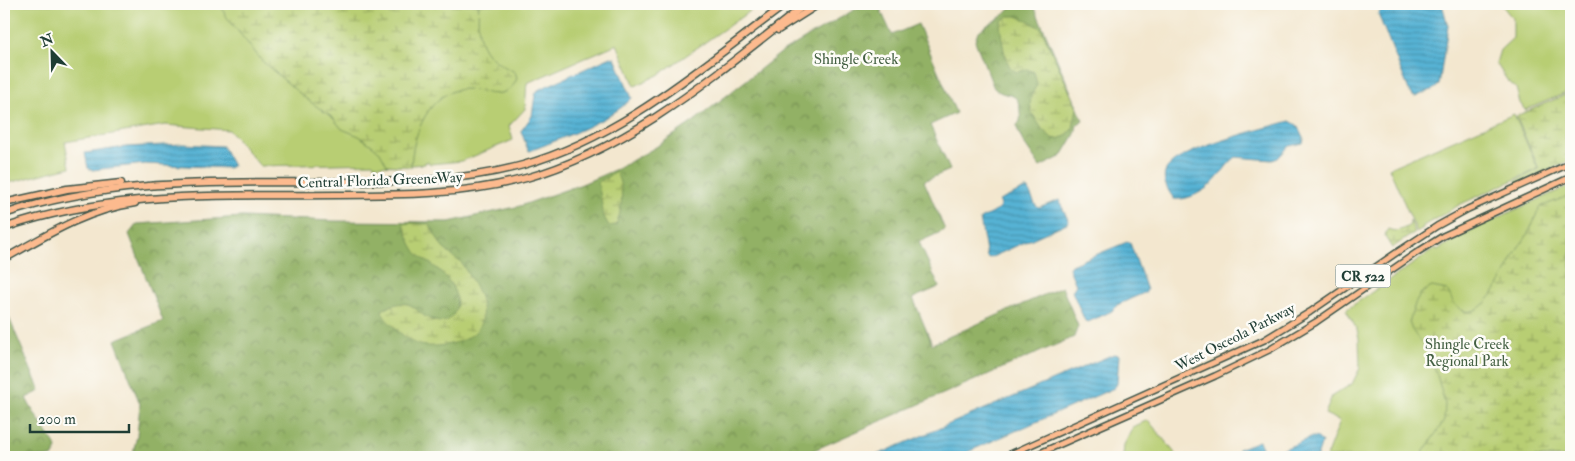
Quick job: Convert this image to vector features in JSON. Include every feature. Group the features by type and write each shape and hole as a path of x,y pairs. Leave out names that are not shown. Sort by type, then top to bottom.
{"highway":[{"path":"734,43 780,4"},
{"name":"Central Florida GreeneWay","path":"224,183 435,180 470,176 523,165 574,147 622,123 652,104 786,4"},
{"name":"Central Florida GreeneWay","path":"231,196 435,193 490,186 526,178 579,159 629,134 667,109 806,4"},
{"path":"750,47 819,4"},
{"path":"4,203 50,192 112,184 175,180 224,183"},
{"path":"4,214 51,200 104,190 158,184 224,183"},
{"path":"4,228 54,213 106,203 158,197 231,196"},
{"path":"4,259 72,222 106,209 141,202 231,196"}],"main road":[{"name":"West Osceola Parkway","path":"1004,457 1264,340 1310,312 1437,226 1468,209 1571,163"},
{"name":"West Osceola Parkway","path":"1032,457 1269,350 1316,322 1428,245 1457,229 1571,177"}],"green space":[{"path":"4,4 760,4 658,75 635,86 617,44 527,83 525,109 509,126 513,140 462,161 430,164 425,162 425,164 401,166 374,165 373,163 260,166 229,130 165,125 65,142 70,167 4,184"},
{"path":"221,4 479,4 478,28 483,46 494,60 515,72 517,78 511,88 501,93 492,94 466,89 453,91 442,97 425,116 419,129 411,167 387,165 380,152 373,146 359,136 342,129 333,118 305,98 262,61 225,15"},
{"name":"Shingle Creek","path":"864,4 878,4 892,35 918,24 956,113 930,125 950,170 924,181 945,230 919,242 939,287 913,298 932,344 1062,287 1078,326 1074,337 798,457 132,457 137,436 140,404 115,340 163,321 129,234 137,224 242,217 333,221 449,222 520,206 582,184 619,168 656,147 693,122 782,52"},
{"path":"1014,4 1033,4 1083,120 1077,125 1075,134 1062,156 1040,167 1023,142 1016,126 1020,118 1017,99 994,88 975,41 978,32 1006,13"},
{"path":"1501,4 1571,4 1571,91 1525,110 1520,103 1516,88 1507,80 1496,63 1500,50 1513,38 1513,19"},
{"path":"1009,16 1016,16 1027,20 1041,28 1077,108 1073,128 1066,136 1057,139 1052,138 1042,129 1032,113 1030,107 1031,96 1037,84 1034,72 1027,69 1016,72 1008,64 1000,25 1002,20"},
{"path":"1570,93 1571,160 1518,184 1516,181 1539,169 1516,116"},
{"path":"1514,114 1538,169 1461,204 1423,226 1417,232 1389,168"},
{"path":"616,172 621,191 621,205 616,225 609,226 604,217 598,182"},
{"name":"Shingle Creek Regional Park","path":"1571,185 1571,457 1326,457 1340,421 1325,414 1332,396 1352,384 1360,368 1359,338 1357,330 1346,310 1436,248 1437,250 1477,227"},
{"path":"1571,195 1571,457 1420,457 1444,421 1445,404 1429,354 1412,330 1409,322 1421,293 1432,287 1447,290 1454,303 1460,309 1470,311 1479,308 1487,301 1503,278 1518,248 1529,232 1540,207"},
{"path":"1410,220 1415,232 1392,248 1385,237 1386,232 1388,229 1397,231 1405,228 1410,225"},
{"path":"403,224 429,224 443,248 457,260 460,260 478,292 482,308 481,323 475,333 461,341 435,346 420,345 405,337 383,315 382,310 402,303 409,304 431,320 442,322 451,318 456,310 456,298 448,280 440,271 416,252 410,242"},
{"path":"4,306 40,391 26,398 57,449 52,457 4,457"},
{"path":"1148,420 1178,457 1123,457 1124,445 1133,427"}],"water":[{"path":"1387,4 1442,4 1448,26 1439,85 1434,89 1415,97 1411,95 1378,14"},
{"path":"611,57 615,58 632,98 611,114 584,129 530,151 528,150 521,131 532,116 535,95 538,90"},
{"path":"1290,121 1297,125 1304,139 1303,143 1289,146 1278,158 1272,160 1236,157 1209,186 1192,196 1174,199 1164,178 1166,170 1173,162 1222,141"},
{"path":"183,144 222,146 233,166 228,168 145,164 92,170 88,168 85,153 126,147"},
{"path":"1028,189 1036,206 1039,208 1059,200 1069,222 990,258 987,257 980,219 998,210 1000,207 999,201"},
{"path":"1127,242 1130,243 1147,290 1146,292 1117,305 1112,311 1088,322 1085,321 1072,291 1076,285 1069,268 1071,265"},
{"path":"1114,354 1119,355 1117,384 1114,388 956,457 872,457"},
{"path":"1312,437 1318,438 1322,442 1317,457 1242,457 1238,449 1259,441 1265,454 1268,456"}]}
